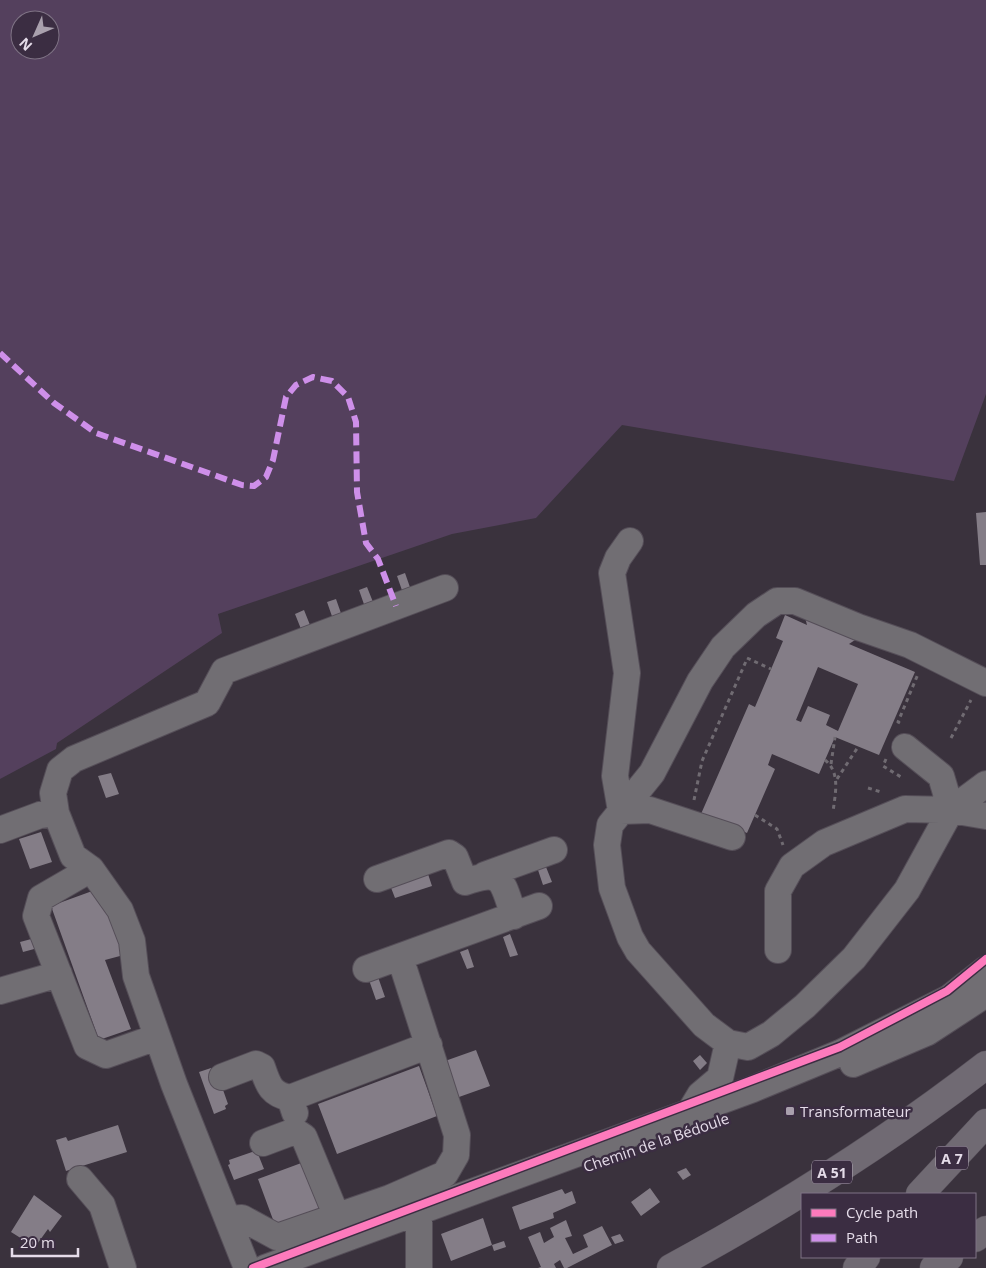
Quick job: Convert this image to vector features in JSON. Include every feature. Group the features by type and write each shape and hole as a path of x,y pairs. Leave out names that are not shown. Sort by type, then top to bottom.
{"highway":[{"name":"A 51","path":"671,1268 830,1173 986,1064"},
{"name":"A 7","path":"921,1193 986,1123"},
{"path":"857,1268 865,1258"},
{"path":"934,1268 948,1258"}],"street":[{"path":"621,811 615,776 627,673 612,573 618,558 630,541"},
{"path":"247,1268 157,1036 136,976 132,941 120,910 91,869 73,856 56,814 53,793 60,770 74,759 207,703 224,671 445,588"},
{"path":"984,681 910,645 858,627 795,601 777,601 756,615 723,647 700,681 652,773 610,825 607,845 612,888 630,937 638,951 704,1025 728,1043 748,1047 758,1042 805,1006 854,958 907,890 951,810 986,784"},
{"path":"905,747 941,776 951,810"},
{"path":"778,950 778,891 792,866 831,840 906,809 951,810 986,816"},
{"path":"621,811 650,810 732,837"},
{"path":"0,830 40,815 56,814"},
{"path":"377,879 449,854 455,857 465,882 554,850"},
{"path":"91,869 41,898 36,916 87,1046 106,1055 157,1036"},
{"path":"485,875 494,876 499,880 514,916"},
{"path":"366,969 539,906"},
{"path":"228,1219 242,1218 277,1237 390,1198 445,1174 456,1156 458,1135 400,957"},
{"name":"Chemin de la Bédoule","path":"265,1268 569,1173 692,1121 840,1052 949,998 986,969"},
{"path":"0,991 59,974"},
{"name":"Chemin de la Bédoule","path":"692,1121 756,1106 928,1032 986,994"},
{"path":"692,1121 700,1095 720,1078 728,1043"},
{"path":"222,1077 256,1064 262,1067 268,1084 278,1095 290,1098 429,1045"},
{"path":"290,1098 304,1137 338,1216"},
{"path":"264,1143 295,1131 304,1137"},
{"path":"80,1179 102,1205 123,1268"},
{"path":"418,1220 419,1268"},
{"name":"Chemin de la Bédoule","path":"315,1268 418,1220"}],"path":[{"path":"693,806 702,761 747,658"},
{"path":"951,738 984,681"},
{"path":"831,840 837,779 831,764 835,737"},
{"path":"837,779 858,747"},
{"path":"825,760 831,764"},
{"path":"755,814 765,819 777,829 792,866"}],"shaded area":[{"path":"0,0 986,0 986,394 954,481 622,425 536,518 452,534 218,614 222,633 57,743 56,749 0,779"}],"building":[{"path":"986,512 986,565 980,565 976,513"},
{"path":"405,573 412,593 404,596 397,576"},
{"path":"367,587 375,607 366,610 359,590"},
{"path":"336,599 343,619 334,622 327,602"},
{"path":"304,610 312,630 303,634 295,614"},
{"path":"785,615 807,625 805,617 855,640 849,644 915,672 879,755 835,737 819,774 772,754 768,765 775,769 747,833 701,814 749,704 755,707 783,641 776,638","holes":["818,667 858,684 838,731 826,725 830,715 808,706 801,722 796,720"]},
{"path":"111,773 119,794 106,798 98,776"},
{"path":"41,832 52,862 30,869 19,839"},
{"path":"544,862 552,882 543,885 536,864"},
{"path":"426,868 432,886 395,898 388,880"},
{"path":"95,890 110,903 122,950 120,956 105,960 131,1029 99,1040 51,906"},
{"path":"510,934 518,955 510,957 503,937"},
{"path":"35,938 38,948 23,952 20,942"},
{"path":"468,949 474,967 467,969 460,952"},
{"path":"378,977 385,997 376,1000 369,980"},
{"path":"476,1050 490,1086 459,1097 445,1061"},
{"path":"700,1055 707,1063 700,1070 693,1061"},
{"path":"419,1066 437,1116 337,1154 318,1104"},
{"path":"211,1068 213,1071 216,1070 228,1104 225,1106 226,1109 214,1114 199,1072"},
{"path":"118,1125 127,1152 66,1171 56,1140 66,1137 68,1141"},
{"path":"255,1151 264,1169 234,1180 228,1165 230,1164 229,1160"},
{"path":"304,1162 321,1209 275,1225 258,1179"},
{"path":"686,1168 691,1175 683,1180 677,1172"},
{"path":"650,1188 660,1202 641,1216 631,1202"},
{"path":"562,1189 565,1194 572,1191 576,1203 553,1213 554,1218 520,1230 512,1207"},
{"path":"34,1195 62,1216 50,1232 48,1229 35,1247 11,1232"},
{"path":"483,1218 492,1245 451,1261 441,1234"},
{"path":"566,1220 572,1236 565,1238 573,1254 588,1247 583,1235 602,1226 612,1245 567,1268 564,1268 560,1260 554,1264 556,1268 538,1268 541,1267 528,1237 540,1232 544,1243 554,1237 550,1228"},
{"path":"620,1234 624,1241 615,1244 611,1237"},
{"path":"504,1241 506,1247 494,1251 492,1245"}],"marked path":[{"path":"0,353 54,403 96,433 242,485 254,486 266,477 273,460 286,397 296,385 313,377 332,381 348,397 356,422 357,492 366,543 378,559 396,606"}],"cycle path":[{"path":"253,1268 840,1047 947,991 986,959"}],"place":[{"name":"Transformateur","path":"790,1111"}]}
